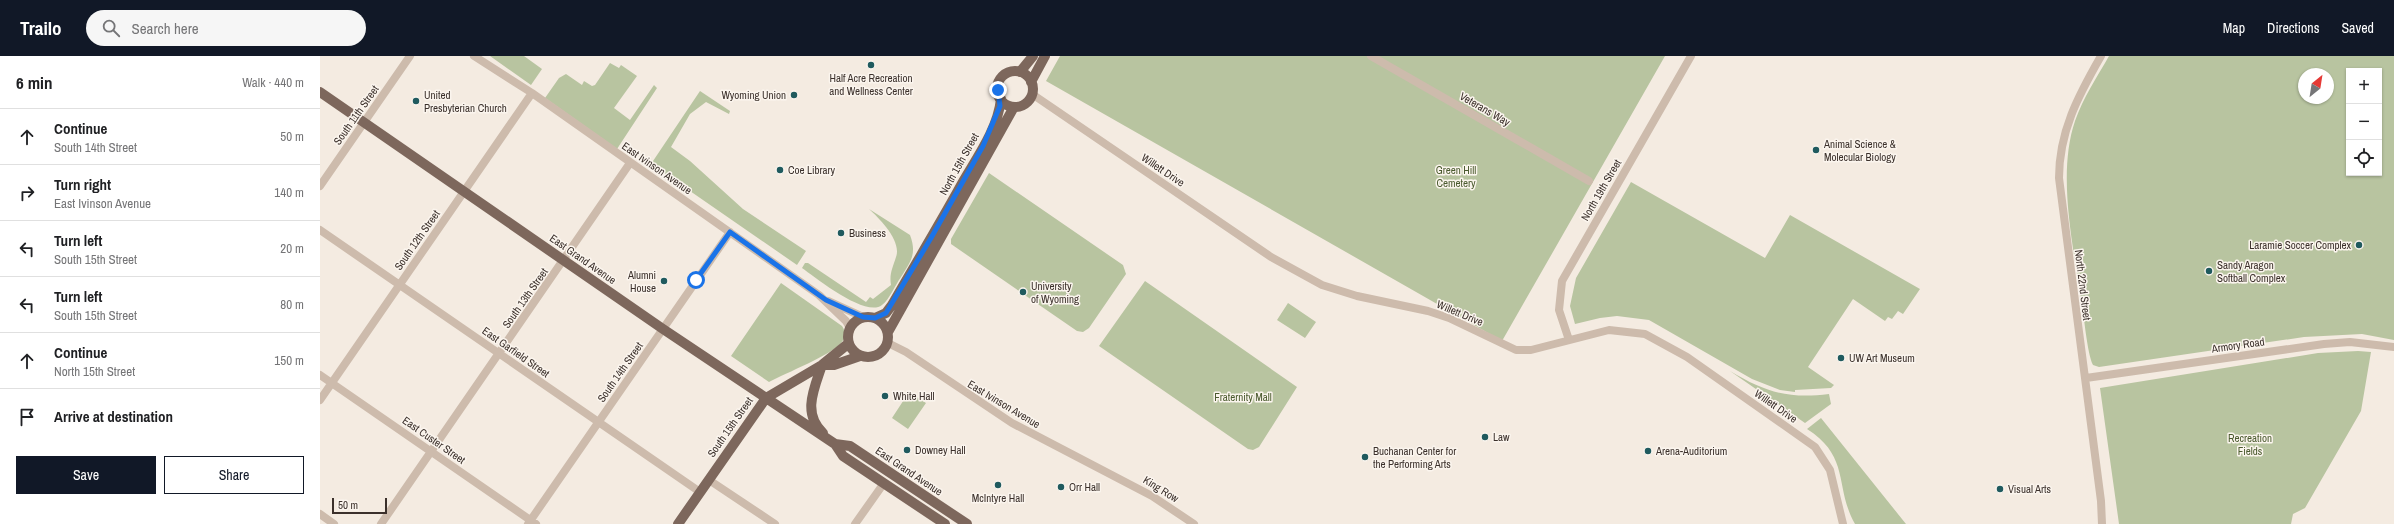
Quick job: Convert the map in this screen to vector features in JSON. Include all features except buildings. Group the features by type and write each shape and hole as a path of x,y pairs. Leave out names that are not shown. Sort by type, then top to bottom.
{"main road":[{"path":"1031,82 1020,72 1033,56"},
{"path":"1032,94 1031,82 1045,56"},
{"name":"North 15th Street","path":"935,241 999,112 1001,99 998,90 1001,78 1008,73 1020,72"},
{"name":"East Grand Avenue","path":"320,92 663,329 835,444 843,456 945,524"},
{"name":"North 15th Street","path":"935,241 1014,107 1026,103 1032,94"},
{"path":"1001,99 1006,104 1014,107"},
{"path":"860,356 852,349 849,343 850,328 854,322 863,317 875,318 886,313 935,241"},
{"path":"888,332 935,241"},
{"path":"875,318 885,325 888,332 888,344"},
{"name":"South 15th Street","path":"678,524 766,398 822,365 849,343"},
{"name":"South 15th Street","path":"822,365 834,365 860,356 874,357 882,352 888,344"},
{"path":"822,365 812,393 811,414 818,429 835,444"},
{"name":"East Grand Avenue","path":"835,444 850,446 967,524"}],"street":[{"name":"South 11th Street","path":"320,186 410,56"},
{"name":"East Ivinson Avenue","path":"474,56 532,93 826,300 863,317"},
{"name":"Veterans Way","path":"1371,56 1589,181"},
{"name":"North 19th Street","path":"1569,340 1559,310 1562,281 1691,56"},
{"name":"North 22nd Street","path":"2100,56 2068,121 2059,161 2062,207 2086,378 2102,524"},
{"name":"South 12th Street","path":"320,400 532,93"},
{"name":"Willett Drive","path":"1032,94 1271,257 1322,286 1363,298 1428,311 1448,318 1516,350 1531,350 1609,330 1628,330 1652,337 1687,357 1818,451 1830,470 1843,524"},
{"name":"South 13th Street","path":"381,524 630,163"},
{"name":"East Garfield Street","path":"320,230 700,492"},
{"name":"South 14th Street","path":"532,523 598,423 730,232"},
{"name":"East Ivinson Avenue","path":"826,300 846,321 850,328"},
{"name":"Armory Road","path":"2086,378 2324,344 2350,342 2394,348"},
{"name":"East Ivinson Avenue","path":"888,344 906,352 1012,423 1113,478"},
{"name":"East Custer Street","path":"320,374 532,523"},
{"name":"King Row","path":"1113,478 1152,496 1194,524"},
{"path":"709,480 775,524"},
{"path":"855,524 884,483"},
{"path":"320,514 334,524"}],"green space":[{"path":"490,56 524,56 542,69 531,85"},
{"name":"Green Hill Cemetery","path":"1060,56 1665,56 1502,341 1046,81"},
{"path":"2109,56 2394,56 2394,340 2362,334 2304,337 2099,367 2093,365 2087,343 2071,233 2067,186 2067,164 2070,142 2078,112"},
{"path":"610,63 619,68 621,65 637,76 614,108 630,120 654,85 657,88 617,149 545,98 559,78 566,74 582,85 584,81 592,86 595,85"},
{"path":"700,91 730,111 729,114 706,102 690,114 671,147 690,161 743,209 806,251 797,265 651,164"},
{"path":"989,173 1123,265 1126,274 1089,328 1083,332 1077,331 951,244 951,239"},
{"path":"1631,182 1765,258 1790,215 1920,289 1903,314 1898,311 1892,319 1888,317 1885,321 1853,299 1808,367 1834,385 1831,388 1795,390 1795,392 1780,390 1752,379 1649,320 1617,316 1600,318 1575,324 1570,306 1576,278"},
{"path":"869,209 910,235 913,247 910,262 890,296 882,305 875,308 853,302 829,288 802,268 805,263 808,263 866,302 870,297 873,299 891,285 891,274 897,251 896,244 893,237 879,218"},
{"name":"Fraternity Mall","path":"1145,281 1297,387 1259,447 1253,450 1248,449 1099,346"},
{"path":"781,283 842,326 845,334 844,339 836,348 808,364 769,382 731,356"},
{"path":"1288,303 1316,322 1305,338 1277,320"},
{"name":"Recreation Fields","path":"2358,351 2371,352 2361,411 2305,508 2293,514 2291,524 2119,524 2100,388 2318,353"},
{"path":"1730,371 1754,384 1777,392 1801,395 1829,394 1831,404 1805,423"},
{"path":"909,392 926,403 908,429 892,418"},
{"path":"1821,418 1906,524 1855,524 1845,497 1840,473 1830,450 1821,440 1807,429"}],"place":[{"name":"Half Acre Recreation and Wellness Center","path":"871,65"},
{"name":"Wyoming Union","path":"794,95"},
{"name":"United Presbyterian Church","path":"416,101"},
{"name":"Animal Science & Molecular Biology","path":"1816,150"},
{"name":"Coe Library","path":"780,170"},
{"name":"Business","path":"841,233"},
{"name":"Laramie Soccer Complex","path":"2359,245"},
{"name":"Sandy Aragon Softball Complex","path":"2209,271"},
{"name":"Alumni House","path":"664,281"},
{"name":"University of Wyoming","path":"1023,292"},
{"name":"UW Art Museum","path":"1841,358"},
{"name":"White Hall","path":"885,396"},
{"name":"Law","path":"1485,437"},
{"name":"Downey Hall","path":"907,450"},
{"name":"Arena-Auditorium","path":"1648,451"},
{"name":"Buchanan Center for the Performing Arts","path":"1365,457"},
{"name":"McIntyre Hall","path":"998,485"},
{"name":"Orr Hall","path":"1061,487"},
{"name":"Visual Arts","path":"2000,489"}],"route":[{"path":"696,280 730,232 826,300 863,317 868,316 875,318 886,313 931,238 983,146 999,112 1001,99 998,94 998,90"}]}
